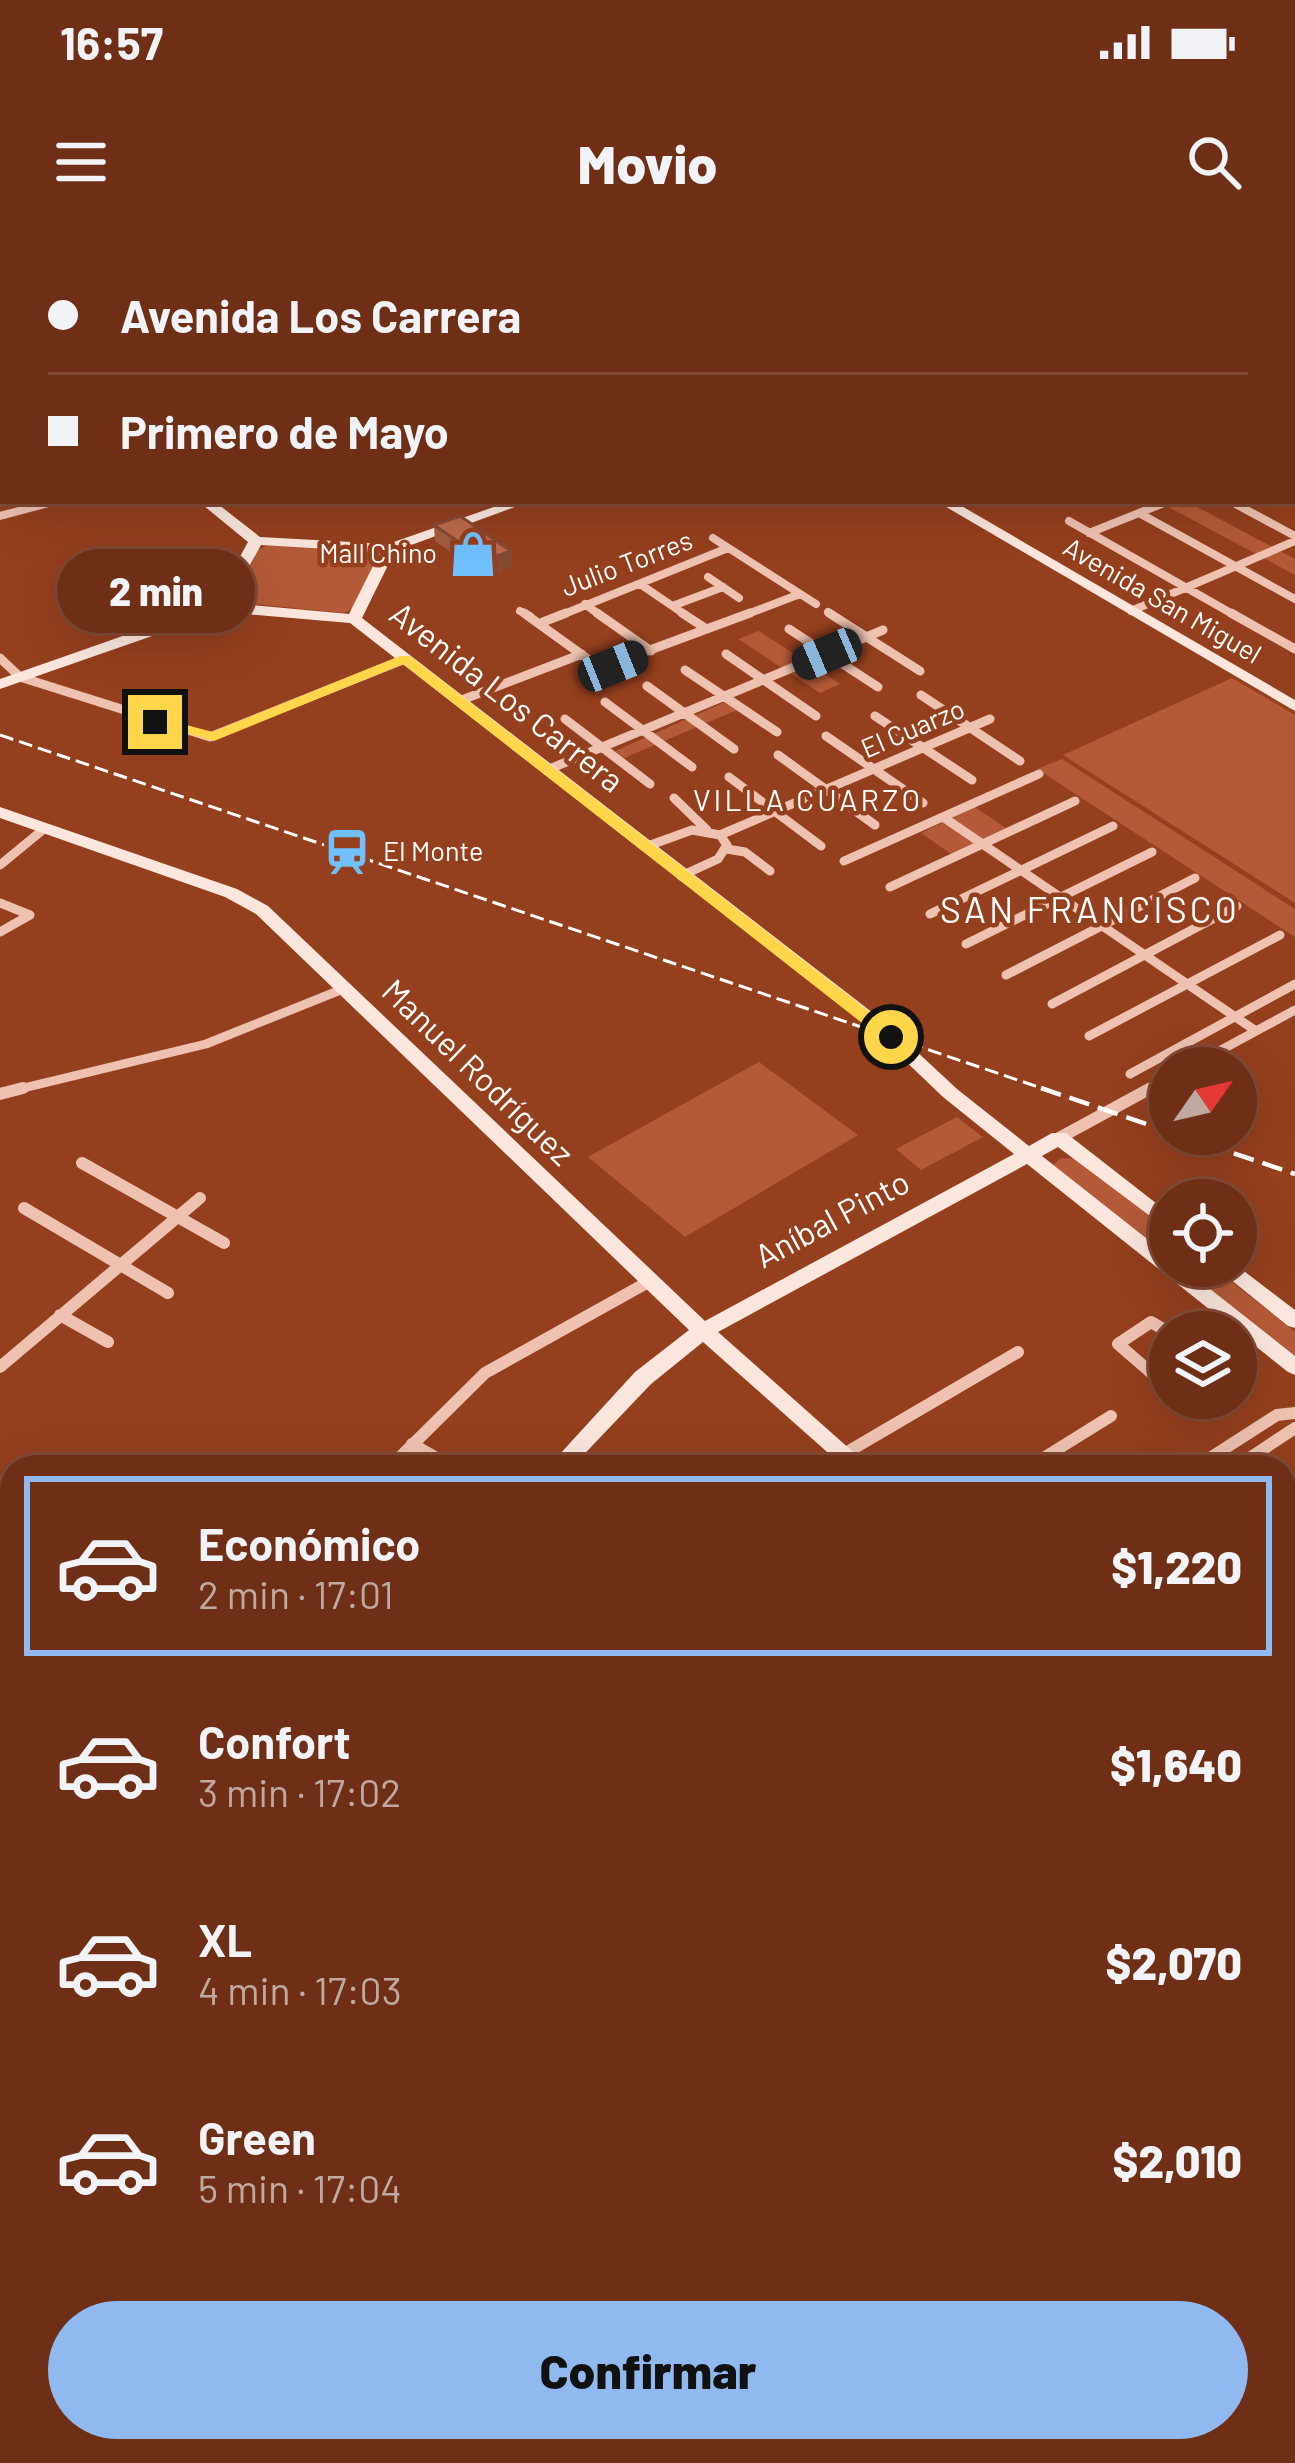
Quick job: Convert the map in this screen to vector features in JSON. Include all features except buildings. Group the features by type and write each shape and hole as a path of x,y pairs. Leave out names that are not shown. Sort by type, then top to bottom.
{"street":[{"path":"0,516 45,504"},
{"path":"209,504 256,541 388,548 515,504"},
{"name":"Avenida San Miguel","path":"949,504 1292,701"},
{"path":"1089,533 1161,504"},
{"path":"1235,504 1295,538"},
{"path":"1139,513 1295,599"},
{"path":"1069,521 1293,646"},
{"path":"712,538 816,604"},
{"path":"1131,610 1295,538"},
{"path":"220,607 256,541"},
{"path":"0,684 220,607 354,619 388,548"},
{"name":"Julio Torres","path":"543,622 728,548"},
{"path":"708,577 740,598"},
{"path":"640,584 705,628"},
{"path":"675,605 723,587"},
{"path":"604,667 800,594"},
{"path":"585,604 651,650"},
{"path":"520,611 543,622 614,678"},
{"path":"828,612 920,671"},
{"name":"Avenida Los Carrera","path":"354,619 880,1027 1027,1155 1225,1311"},
{"path":"789,629 878,687"},
{"path":"547,770 883,630"},
{"path":"459,701 582,654"},
{"path":"726,654 816,716"},
{"path":"0,658 20,677 210,737 405,659"},
{"path":"685,670 776,732"},
{"path":"646,686 734,749"},
{"path":"921,695 1020,760"},
{"path":"605,702 692,767"},
{"path":"875,716 972,780"},
{"path":"565,719 650,784"},
{"name":"El Cuarzo","path":"721,835 990,719"},
{"path":"826,736 923,803"},
{"path":"778,755 874,825"},
{"path":"844,861 1039,774"},
{"path":"729,777 821,846"},
{"path":"674,798 707,830"},
{"path":"890,887 1075,801"},
{"name":"Manuel Rodríguez","path":"0,812 253,904 703,1331 845,1455"},
{"path":"943,817 1256,1031"},
{"path":"930,914 1113,826"},
{"path":"0,865 45,828"},
{"path":"645,848 684,831 707,830 721,835 727,849"},
{"path":"727,849 749,854 770,871"},
{"path":"681,876 718,860 727,849"},
{"path":"966,944 1152,852"},
{"path":"1006,975 1195,878"},
{"path":"0,903 30,915 0,932"},
{"path":"1052,1004 1237,906"},
{"path":"1089,1036 1280,935"},
{"path":"1130,1074 1295,984"},
{"path":"0,1094 206,1044 343,989"},
{"path":"1227,1047 1295,1010"},
{"name":"Aníbal Pinto","path":"570,1455 643,1378 703,1331 1149,1089"},
{"path":"1059,1138 1149,1208"},
{"path":"82,1163 224,1243"},
{"path":"0,1367 200,1198"},
{"path":"24,1208 168,1293"},
{"path":"401,1455 484,1373 650,1281"},
{"path":"1251,1287 1295,1321"},
{"path":"1227,1311 1254,1289"},
{"path":"60,1315 108,1342"},
{"path":"1149,1322 1118,1345 1149,1371"},
{"name":"Avenida Los Carrera","path":"1257,1336 1295,1366"},
{"path":"861,1455 1018,1352"},
{"path":"1215,1455 1277,1415 1295,1413"},
{"path":"1048,1455 1111,1416"},
{"path":"1255,1455 1295,1429"},
{"path":"412,1444 431,1455"}],"shaded area":[{"path":"1192,504 1295,559 1295,575 1165,505"},
{"path":"267,545 373,551 377,557 354,607 344,613 233,602 258,550"},
{"path":"759,631 840,684 820,693 738,639"},
{"path":"1232,678 1295,715 1295,903 1063,755"},
{"path":"725,702 737,710 624,758 615,751"},
{"path":"1062,759 1295,909 1295,937 1037,769"},
{"path":"975,807 1006,828 951,854 921,833"},
{"path":"759,1062 858,1135 685,1237 588,1157"},
{"path":"957,1117 983,1137 921,1170 896,1149"},
{"path":"1061,1158 1081,1159 1149,1215 1149,1247 1050,1168"},
{"path":"1200,1287 1238,1287 1295,1332 1295,1362 1257,1332 1257,1311 1230,1311"}],"railway":[{"path":"0,735 1050,1091"},
{"path":"1041,1088 1149,1125"},
{"path":"1239,1155 1295,1174"}],"place":[{"name":"Mall Chino","path":"473,554"},
{"name":"El Monte","path":"347,852"}],"district":[{"name":"VILLA CUARZO","path":"808,801"},
{"name":"SAN FRANCISCO","path":"1090,910"}],"route":[{"path":"155,722 214,737 405,659 891,1037"}]}
